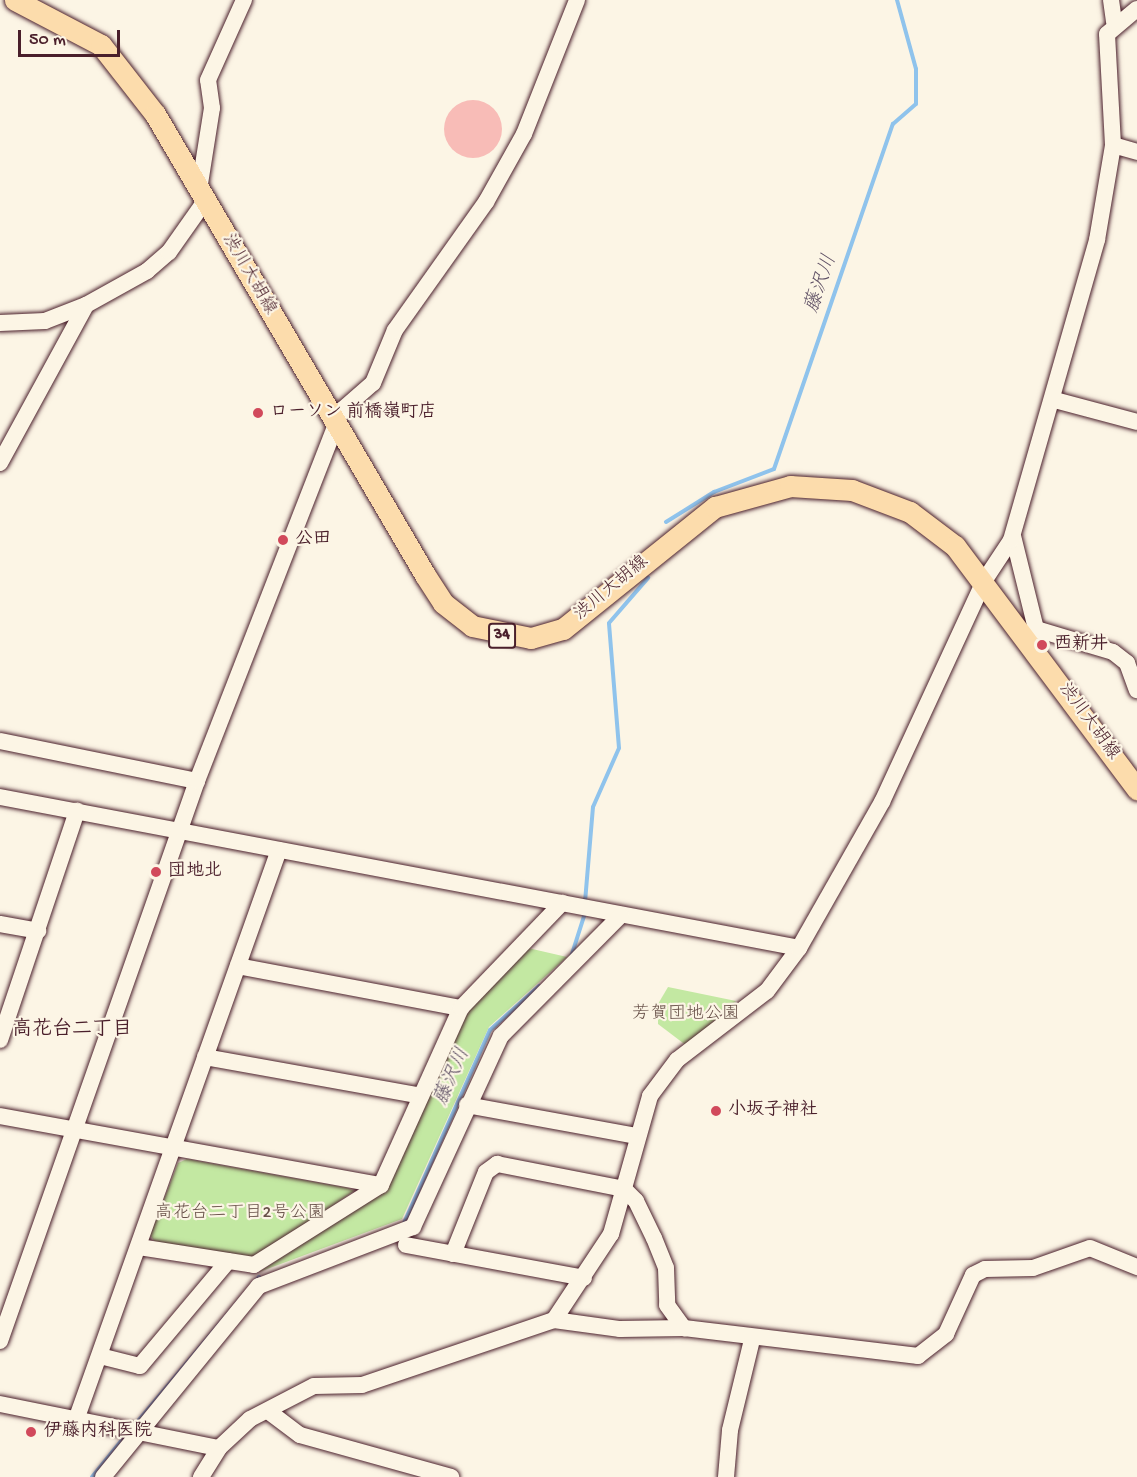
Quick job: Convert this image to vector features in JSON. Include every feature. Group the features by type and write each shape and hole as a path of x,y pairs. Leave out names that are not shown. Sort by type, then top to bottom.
{"main road":[{"name":"渋川大胡線","path":"15,0 101,45 155,114 337,428 443,603 472,626 506,637 531,638 563,629 697,517 748,494 790,486 852,490 910,512 955,546 1031,634 1137,789"}],"street":[{"path":"0,323 45,321 86,305 154,264 202,195 212,108 208,81 244,0"},
{"path":"0,1341 197,781 337,428 342,410 373,383 395,330 486,202 524,134 577,0"},
{"path":"1111,0 1114,22"},
{"path":"554,1320 584,1278 611,1234 636,1136 650,1096 677,1060 767,991 799,948 882,802 984,581 1013,536 1055,400 1097,240 1113,145 1107,34 1114,22 1137,9"},
{"path":"1113,145 1137,152"},
{"path":"0,463 86,305"},
{"path":"1055,400 1137,422"},
{"path":"1013,536 1031,634 1113,652 1127,663 1137,690"},
{"path":"0,741 197,781"},
{"path":"0,797 799,948"},
{"path":"0,1040 3,1020 38,931 77,811"},
{"path":"76,1420 279,850"},
{"path":"139,1246 254,1265 381,1185 461,1008 562,903"},
{"path":"104,1477 137,1432 259,1286 413,1227 467,1105 501,1036 621,915"},
{"path":"0,924 38,931"},
{"path":"238,966 461,1008"},
{"path":"206,1057 421,1096"},
{"path":"467,1105 636,1136"},
{"path":"0,1116 381,1185"},
{"path":"453,1254 486,1172 497,1164 624,1189 636,1200 654,1238 666,1268 667,1305 684,1328"},
{"path":"406,1245 584,1278"},
{"path":"201,1477 219,1448 268,1411 314,1386 362,1385 554,1320 620,1329 684,1328 752,1340 918,1356 946,1335 973,1275 985,1269 1033,1268 1090,1248 1137,1267"},
{"path":"100,1356 140,1366 228,1261"},
{"path":"726,1477 730,1430 752,1340"},
{"path":"0,1404 219,1448"},
{"path":"268,1411 300,1435 451,1477"}],"green space":[{"path":"528,948 567,957 489,1027 402,1219 259,1272 386,1189 466,1012"},
{"name":"芳賀団地公園","path":"668,987 736,1001 687,1046 658,1024 658,1004"},
{"name":"高花台二丁目2号公園","path":"187,1159 348,1188 354,1191 253,1261 155,1242 150,1235 178,1163"}],"building":[{"path":"473,100 484,102 494,108 500,118 502,129 500,140 494,150 484,156 473,158 462,156 452,150 446,140 444,129 446,118 452,108 462,102"}],"waterway":[{"name":"藤沢川","path":"666,522 714,492 774,469 893,124 916,104 916,69 897,0"},
{"name":"藤沢川","path":"585,902 593,807 619,748 609,623 648,578"},
{"name":"藤沢川","path":"571,957 585,913"},
{"name":"藤沢川","path":"404,1223 490,1030 539,986"},
{"name":"藤沢川","path":"133,1427 259,1277"},
{"name":"藤沢川","path":"92,1477 126,1435"}],"place":[{"name":"ローソン 前橋嶺町店","path":"258,413"},
{"name":"公田","path":"283,540"},
{"name":"西新井","path":"1042,645"},
{"name":"団地北","path":"156,872"},
{"name":"小坂子神社","path":"716,1111"},
{"name":"伊藤内科医院","path":"31,1432"}],"district":[{"name":"高花台二丁目","path":"72,1030"}]}
